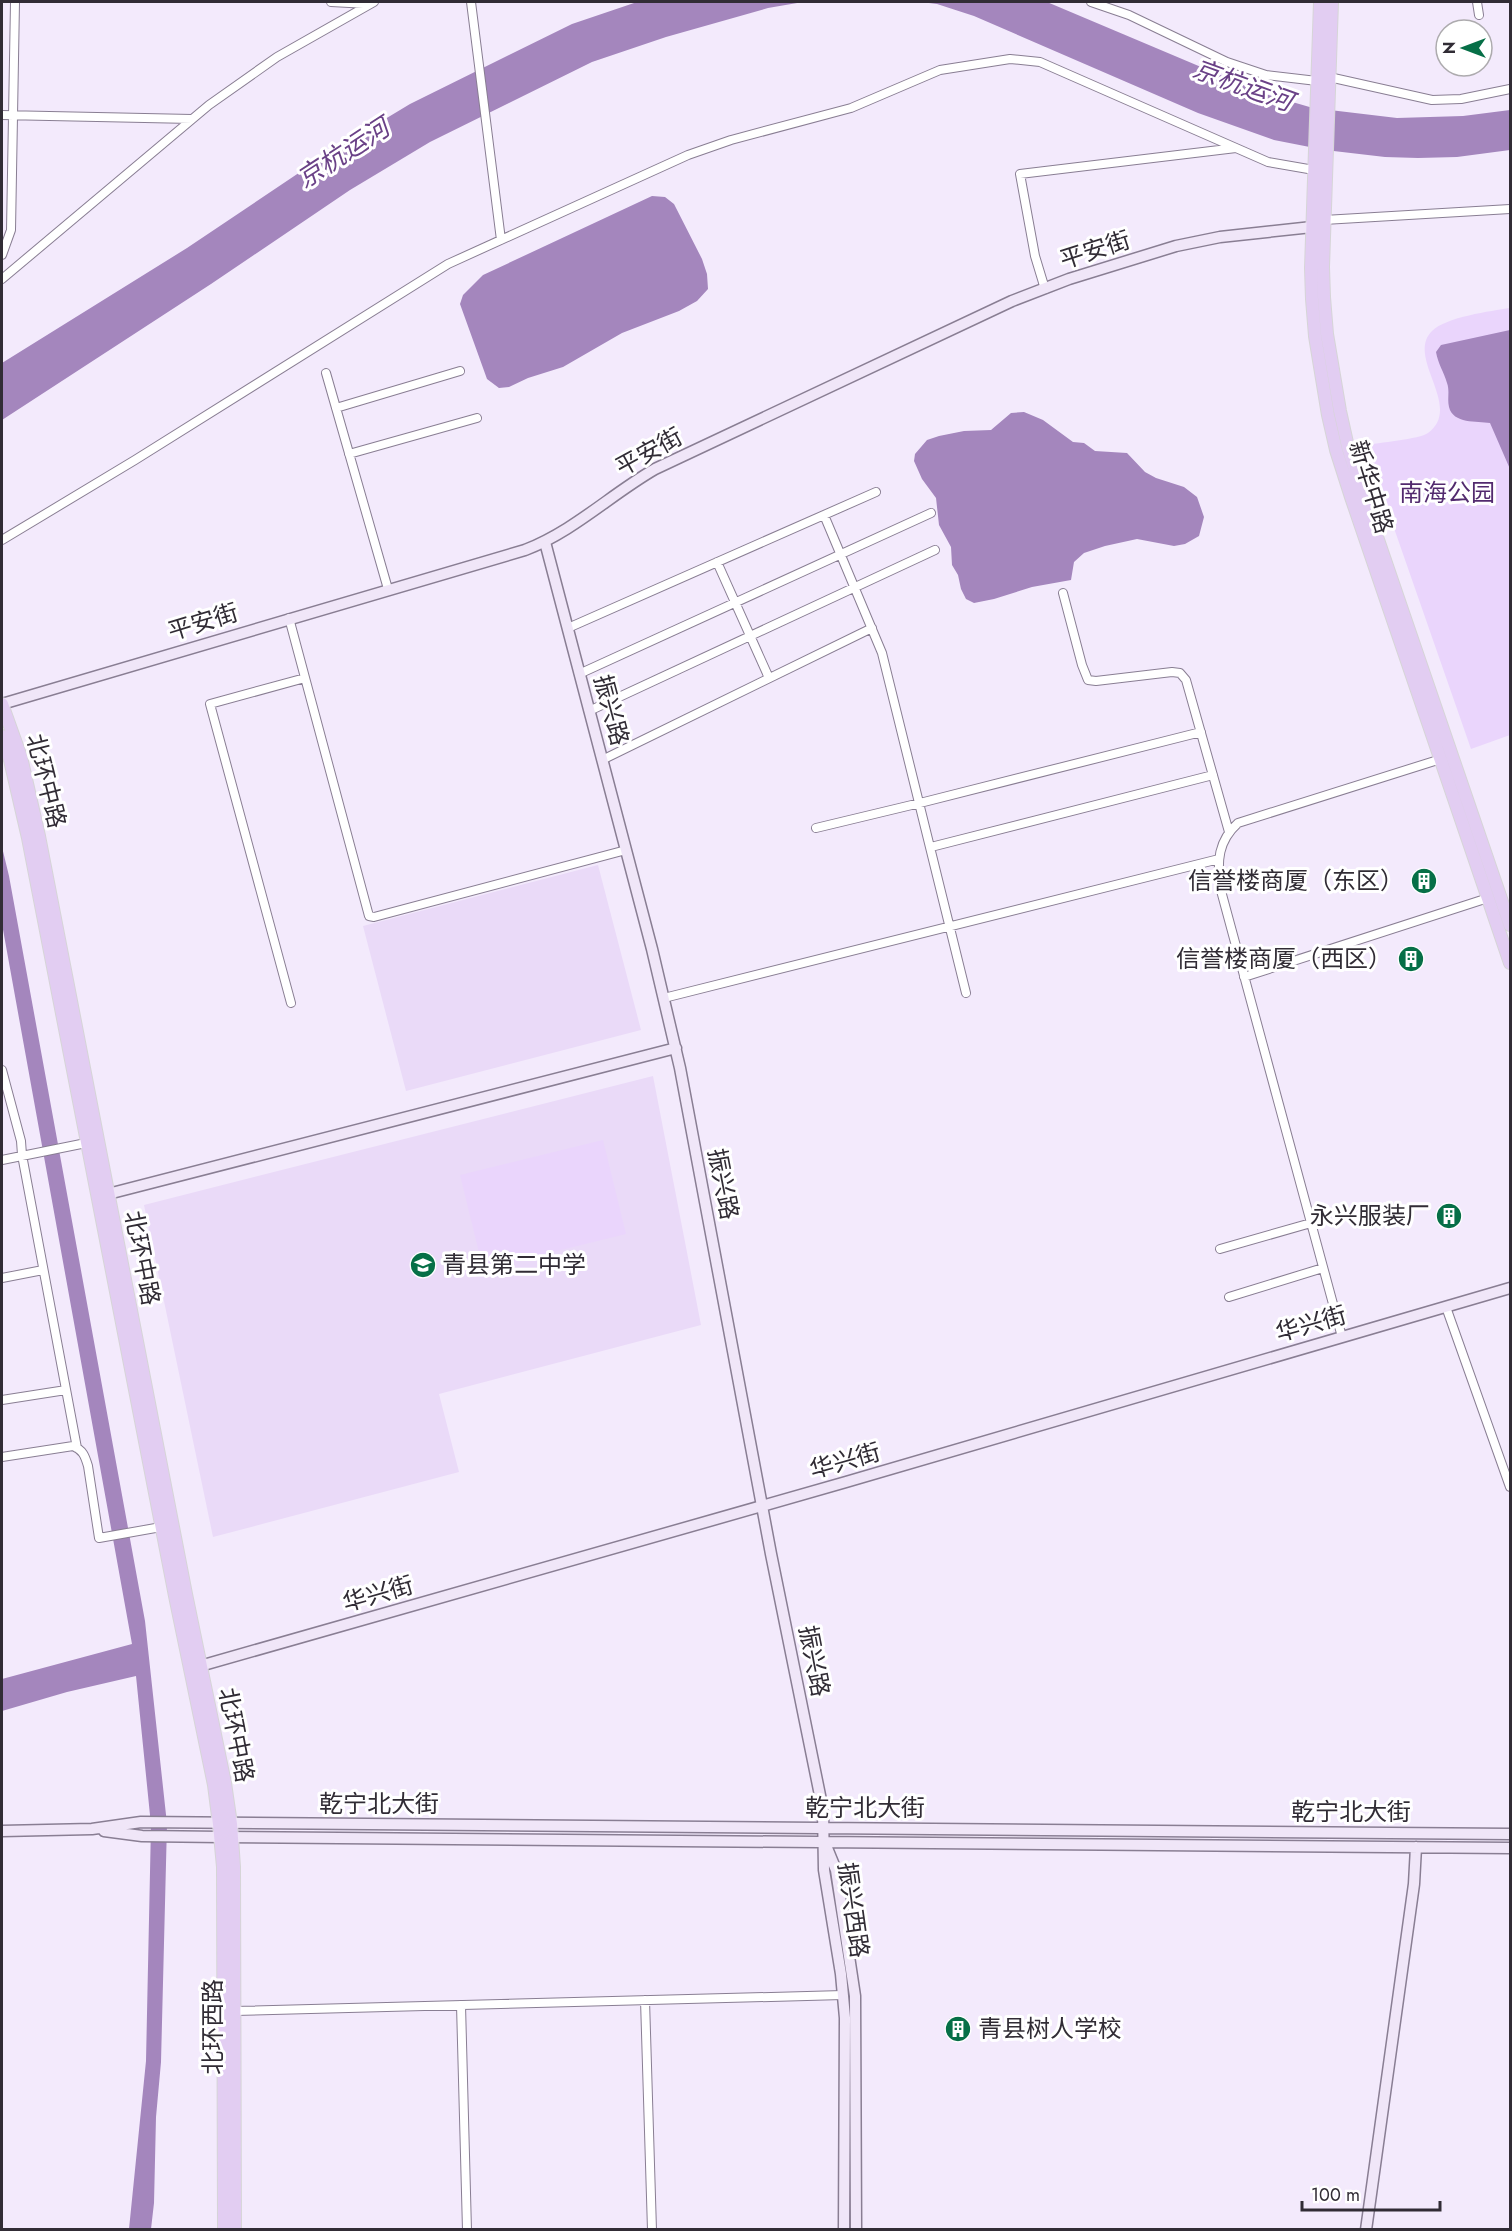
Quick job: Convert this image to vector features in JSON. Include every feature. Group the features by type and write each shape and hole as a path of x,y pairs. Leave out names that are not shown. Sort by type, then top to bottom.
{"main road":[{"name":"新华中路","path":"1320,2 1323,79 1311,268 1316,336 1334,441 1488,898 1507,922"},
{"name":"新华中路","path":"1323,79 1332,2"},
{"name":"新华中路","path":"1318,162 1324,220 1323,267 1327,334 1348,447 1507,922 1510,963"},
{"name":"北环中路","path":"2,704 21,757 29,789 108,1194 195,1667"},
{"name":"北环中路","path":"2,736 10,760 28,838 161,1527 225,1783 225,1824"},
{"name":"北环西路","path":"225,1824 234,1866 235,2229"},
{"name":"北环西路","path":"224,2229 223,1867 227,1838"}],"street":[{"path":"2,255 10,230 15,2"},
{"path":"331,2 372,3"},
{"path":"471,2 501,240"},
{"path":"1091,2 1129,15 1227,62 1266,75 1323,79 1432,100 1461,99 1510,89"},
{"path":"1476,2 1479,15"},
{"path":"2,279 238,83 278,57 372,3"},
{"path":"2,540 448,264 688,155 731,140 851,108 940,70 1010,59 1040,62 1269,162 1318,162"},
{"path":"2,115 192,119"},
{"path":"1045,289 1035,256 1020,174 1237,148"},
{"path":"1324,220 1510,209"},
{"name":"平安街","path":"2,704 525,550 573,526 625,487 655,469 991,311 1069,279 1196,242 1312,227"},
{"path":"336,408 460,371"},
{"path":"326,373 388,589"},
{"path":"349,454 477,418"},
{"path":"567,628 876,492"},
{"path":"579,674 931,513"},
{"path":"824,515 872,628 888,675 966,993"},
{"name":"振兴路","path":"545,542 676,1048 762,1506 823,1810 825,1842"},
{"path":"589,711 935,550"},
{"path":"717,562 769,678"},
{"path":"1063,593 1082,665 1089,680 1162,672 1180,673 1186,680 1229,832"},
{"path":"288,618 369,916 374,917 626,850"},
{"path":"602,760 872,628"},
{"path":"291,1003 210,704 305,678"},
{"path":"816,828 1201,732"},
{"path":"1342,1337 1220,887 1219,860 1224,840 1238,823 1441,759"},
{"path":"931,847 1213,775"},
{"path":"664,998 1219,860"},
{"path":"1244,977 1488,898"},
{"path":"108,1194 676,1048"},
{"path":"2,1070 5,1093 21,1142 77,1448"},
{"path":"2,1160 86,1143"},
{"path":"1220,1249 1311,1223"},
{"path":"1229,1297 1323,1268"},
{"path":"2,1278 44,1270"},
{"name":"华兴街","path":"195,1667 762,1506 1510,1288"},
{"path":"1446,1306 1510,1487"},
{"path":"2,1400 66,1390"},
{"path":"2,1456 73,1446 85,1456 88,1466 99,1538 112,1538 161,1527"},
{"name":"乾宁北大街","path":"92,1829 141,1822 1510,1834"},
{"path":"2,1831 92,1829"},
{"name":"乾宁北大街","path":"92,1829 142,1836 227,1838 1510,1848"},
{"name":"振兴西路","path":"825,1842 824,1870 843,1995 844,2229"},
{"name":"振兴西路","path":"825,1842 836,1870 855,1996 856,2229"},
{"path":"1366,2229 1414,1884 1416,1847"},
{"path":"234,2011 843,1995"},
{"path":"645,2000 652,2229"},
{"path":"461,2005 467,2229"}],"shaded area":[{"path":"598,865 641,1030 406,1091 363,926"},
{"name":"青县第二中学","path":"653,1076 701,1325 439,1394 459,1472 213,1537 144,1205"}],"green space":[{"name":"南海公园","path":"1510,308 1510,735 1471,749 1365,445 1423,435 1428,433 1437,422 1440,409 1438,396 1425,355 1426,342 1432,331 1458,318"},
{"path":"603,1140 626,1234 483,1269 460,1175"}],"water":[{"name":"京杭运河","path":"637,2 803,2 768,8 666,37 592,62 430,142 350,190 2,420 2,363 187,248 327,154 410,104 572,24"},
{"name":"京杭运河","path":"921,2 1047,2 1265,94 1313,108 1397,118 1463,116 1510,110 1510,150 1457,157 1385,157 1325,150 1274,140 1198,113 974,16 937,4"},
{"path":"652,196 665,197 674,204 702,259 707,274 708,289 697,301 679,311 622,333 563,367 528,378 509,387 499,388 487,379 460,304 463,295 483,275"},
{"path":"1510,330 1510,469 1490,423 1466,421 1451,412 1448,404 1448,386 1436,352 1441,345"},
{"path":"1024,412 1043,420 1073,442 1084,443 1095,451 1127,453 1145,472 1184,487 1197,497 1204,517 1199,536 1185,544 1174,546 1137,539 1105,546 1084,553 1074,562 1071,580 1032,587 974,603 966,599 952,565 951,547 939,525 936,498 922,479 914,461 915,454 927,440 964,431 991,430 1011,413"},
{"path":"2,847 145,1621 167,1824 161,2062 151,2229 129,2229 146,2061 151,1825 136,1676 67,1692 2,1711 2,1679 132,1644 2,924"}],"place":[{"name":"信誉楼商厦（东区）","path":"1424,881"},
{"name":"信誉楼商厦（西区）","path":"1411,959"},
{"name":"永兴服装厂","path":"1449,1216"},
{"name":"青县第二中学","path":"423,1265"},
{"name":"青县树人学校","path":"958,2029"}]}
